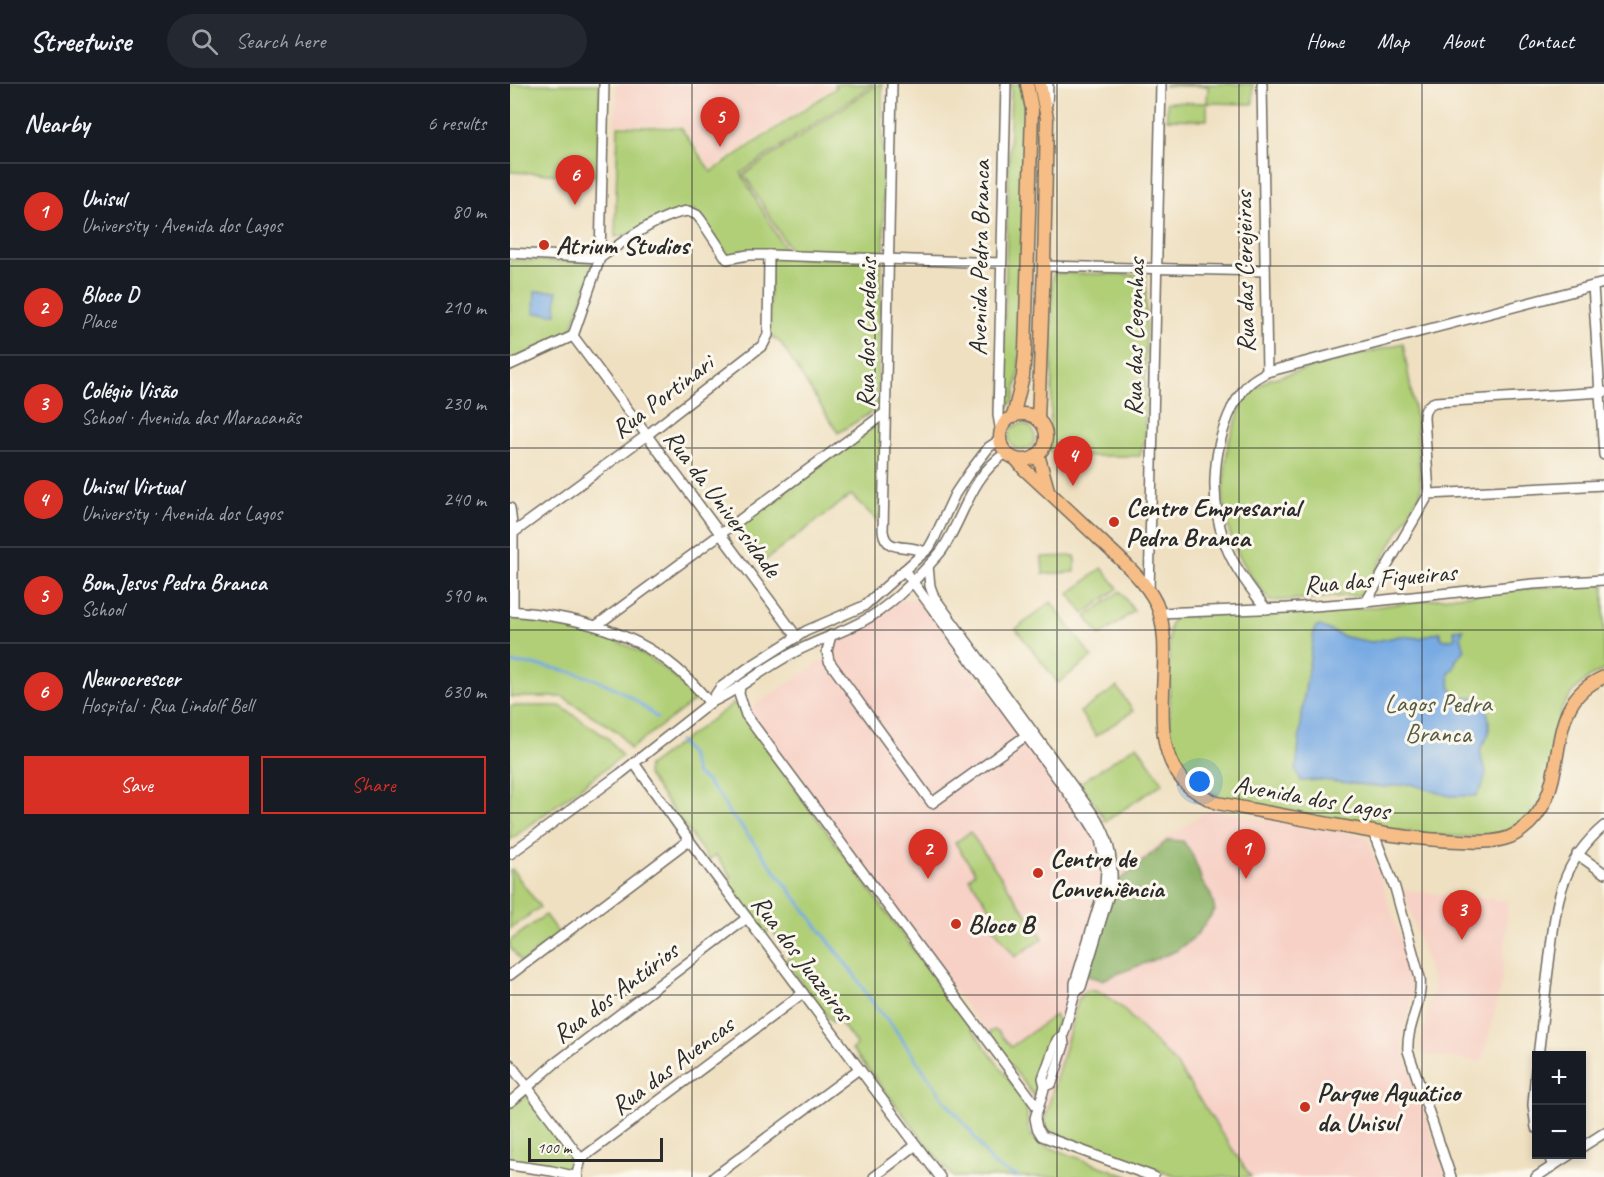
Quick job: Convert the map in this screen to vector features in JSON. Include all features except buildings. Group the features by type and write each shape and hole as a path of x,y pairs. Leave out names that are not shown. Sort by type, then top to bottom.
{"main road":[{"name":"Avenida Pedra Branca","path":"1013,417 1023,376 1025,353 1032,109 1028,84"},
{"path":"1038,420 1047,118 1040,84"},
{"path":"1026,415 1038,420 1045,430 1046,437 1038,454 1028,459 1011,456 1000,436 1007,421 1013,417 1026,415"},
{"path":"1038,454 1049,492"},
{"name":"Avenida dos Lagos","path":"1011,456 1125,564 1149,592 1159,613 1164,634 1163,724 1167,752 1174,769 1186,784 1200,795 1217,803 1422,839 1478,842 1509,837 1523,828 1540,811 1547,799 1563,723 1572,702 1586,687 1604,677"}],"street":[{"path":"510,365 573,336 600,258 604,84"},
{"name":"Rua dos Cardeais","path":"892,84 883,531 884,538 892,546 912,547 924,552"},
{"name":"Avenida Pedra Branca","path":"1000,436 998,415 1006,84"},
{"path":"1047,118 1048,84"},
{"name":"Rua das Cegonhas","path":"1149,592 1161,84"},
{"name":"Rua das Cerejeiras","path":"1262,84 1267,372 1250,382 1237,399 1225,423 1217,455 1215,490 1218,519 1228,552 1266,609"},
{"path":"510,253 600,258 631,236 665,218 688,211 697,215 727,259 748,255 769,255 1001,263"},
{"name":"Rua Portinari","path":"513,533 763,345 768,335 769,255"},
{"path":"1044,266 1265,271"},
{"path":"1267,372 1604,283"},
{"path":"1593,286 1602,392 1604,455"},
{"name":"Rua da Universidade","path":"573,336 796,637"},
{"path":"1366,602 1429,494 1424,418 1426,408 1430,404 1602,392"},
{"path":"597,626 885,413"},
{"path":"710,703 720,688 796,637 864,606 924,552 934,539 962,483 1000,436"},
{"path":"510,854 634,763 710,703 726,696 811,643 865,621 876,613 912,582 942,550 975,487 997,459 1011,456"},
{"path":"1429,494 1604,485"},
{"path":"510,508 513,533 512,611 572,620 621,634 659,655 686,676 710,703"},
{"path":"928,566 930,586 934,597 1107,836 1113,867 1112,884 1081,987 1075,993"},
{"path":"904,570 1027,735 1100,839 1106,869 1105,885 1075,983 1075,993 1063,1036 1064,1045 1052,1083 1045,1086 1035,1118 1037,1128 1042,1136 1154,1177"},
{"name":"Rua das Figueiras","path":"1159,613 1366,602 1533,584 1604,580"},
{"path":"831,635 827,651 829,661 932,803 1027,735"},
{"path":"740,686 739,694 746,715 1038,1108"},
{"path":"710,703 733,700 742,706"},
{"name":"Rua dos Juazeiros","path":"634,763 940,1177"},
{"path":"1539,1051 1558,900 1566,875 1577,854 1586,842 1604,826"},
{"path":"1373,832 1395,888 1420,978 1420,991 1408,1039 1408,1051 1451,1177"},
{"path":"510,975 689,840"},
{"path":"1577,854 1604,873"},
{"name":"Rua dos Antúrios","path":"510,1102 554,1064 747,918"},
{"name":"Rua das Avencas","path":"581,1159 803,993"},
{"path":"510,1064 581,1159 577,1177 510,1165"},
{"path":"714,1177 859,1069"},
{"path":"1586,1144 1604,1133"},
{"path":"874,1177 916,1145"},
{"path":"1550,1159 1553,1166"},
{"path":"1536,1177 1564,1159"}],"shaded area":[{"path":"617,84 831,84 833,87 711,168 683,125 615,124"},
{"path":"902,599 920,599 1097,839 1103,870 1100,888 1167,837 1209,810 1367,836 1415,985 1401,1043 1446,1177 1177,1177 1042,1129 1045,1113 748,710 829,656 831,641 872,622"},
{"path":"1403,890 1508,901 1502,980 1482,1062 1422,1054 1421,1043 1434,985"}],"green space":[{"path":"510,84 600,84 599,176 510,172"},
{"path":"834,84 874,84 741,173 787,253 728,256 694,210 630,234 615,237 618,126 681,128 711,172 836,88"},
{"path":"882,84 884,253 791,252 744,174"},
{"path":"1011,84 1021,84 1026,110 1019,372 1014,400 1002,414"},
{"path":"1165,84 1253,84 1253,104 1207,103 1208,86 1165,86"},
{"path":"1167,102 1207,103 1207,120 1167,119"},
{"path":"770,256 882,261 877,409 838,433 780,342 769,335"},
{"path":"510,260 594,264 570,333 510,362"},
{"path":"1056,273 1146,275 1145,439 1140,456 1057,456 1049,450 1052,387 1052,284 1053,275"},
{"path":"1403,343 1416,419 1421,492 1362,595 1270,601 1252,578 1235,549 1225,518 1223,490 1228,443 1243,403 1253,390 1270,379"},
{"path":"881,421 879,522 851,495 763,562 737,526"},
{"path":"1022,424 1031,428 1035,437 1031,446 1022,450 1013,446 1009,437 1013,428"},
{"path":"1075,556 1075,572 1043,574 1042,557"},
{"path":"1102,568 1118,588 1084,614 1069,594"},
{"name":"Lagos Pedra Branca","path":"1604,584 1604,670 1579,686 1561,710 1548,780 1543,793 1529,818 1510,830 1459,837 1429,834 1363,825 1222,797 1187,775 1172,749 1169,730 1169,631 1171,622 1176,616 1367,608 1529,588"},
{"path":"1120,591 1134,611 1100,636 1086,617"},
{"path":"1051,602 1092,657 1058,683 1016,629"},
{"path":"510,618 564,626 612,639 656,663 677,679 697,699 630,749 618,732 563,697 510,697"},
{"path":"1117,687 1133,711 1096,736 1080,712"},
{"path":"733,704 738,705 743,717 1024,1100 1031,1136 1043,1145 1130,1177 953,1177 947,1170 852,1049 857,1045 837,1018 832,1022 785,961 791,956 771,929 765,934 726,883 732,877 716,855 709,860 647,775 648,766"},
{"path":"510,706 560,706 609,739 622,756 510,840"},
{"path":"1137,745 1163,783 1106,821 1080,783"},
{"path":"970,832 1043,938 1015,957 988,920 995,915 969,878 975,872 955,843"},
{"path":"1168,840 1183,841 1192,854 1202,882 1211,895 1215,910 1196,936 1176,951 1102,980 1087,976 1114,885"},
{"path":"512,869 540,907 510,929 510,870"},
{"path":"545,915 559,934 522,963 510,947 510,941"},
{"path":"1085,991 1102,993 1121,1007 1176,1064 1251,1177 1177,1177 1042,1129 1079,998"},
{"path":"1055,1015 1058,1020 1034,1096 989,1037 990,1032 998,1031 1011,1047"},
{"path":"527,1095 576,1160 573,1171 510,1160 510,1108"}],"water":[{"path":"535,291 557,291 556,314 534,313"},
{"path":"1320,626 1345,637 1372,642 1400,636 1420,638 1438,632 1441,632 1442,639 1447,640 1455,638 1454,630 1463,629 1461,636 1465,650 1456,660 1449,674 1451,688 1454,693 1483,702 1489,721 1488,736 1482,745 1481,752 1486,772 1483,785 1476,796 1449,796 1411,784 1384,787 1320,780 1301,781 1296,771 1304,697 1314,631"}],"waterway":[{"path":"510,663 555,668 601,681 631,697 657,718"},
{"path":"679,741 690,755 696,774 706,781 721,798 729,813 856,977 872,1002 892,1025 992,1163 1018,1177"}],"place":[{"name":"Bom Jesus Pedra Branca","path":"720,147"},
{"name":"Neurocrescer","path":"575,205"},
{"name":"Atrium Studios","path":"544,245"},
{"name":"Unisul Virtual","path":"1073,486"},
{"name":"Centro Empresarial Pedra Branca","path":"1114,522"},
{"name":"Centro de Conveniência","path":"1038,873"},
{"name":"Bloco D","path":"928,879"},
{"name":"Unisul","path":"1246,879"},
{"name":"Bloco B","path":"956,924"},
{"name":"Colégio Visão","path":"1462,940"},
{"name":"Parque Aquático da Unisul","path":"1305,1107"}]}
